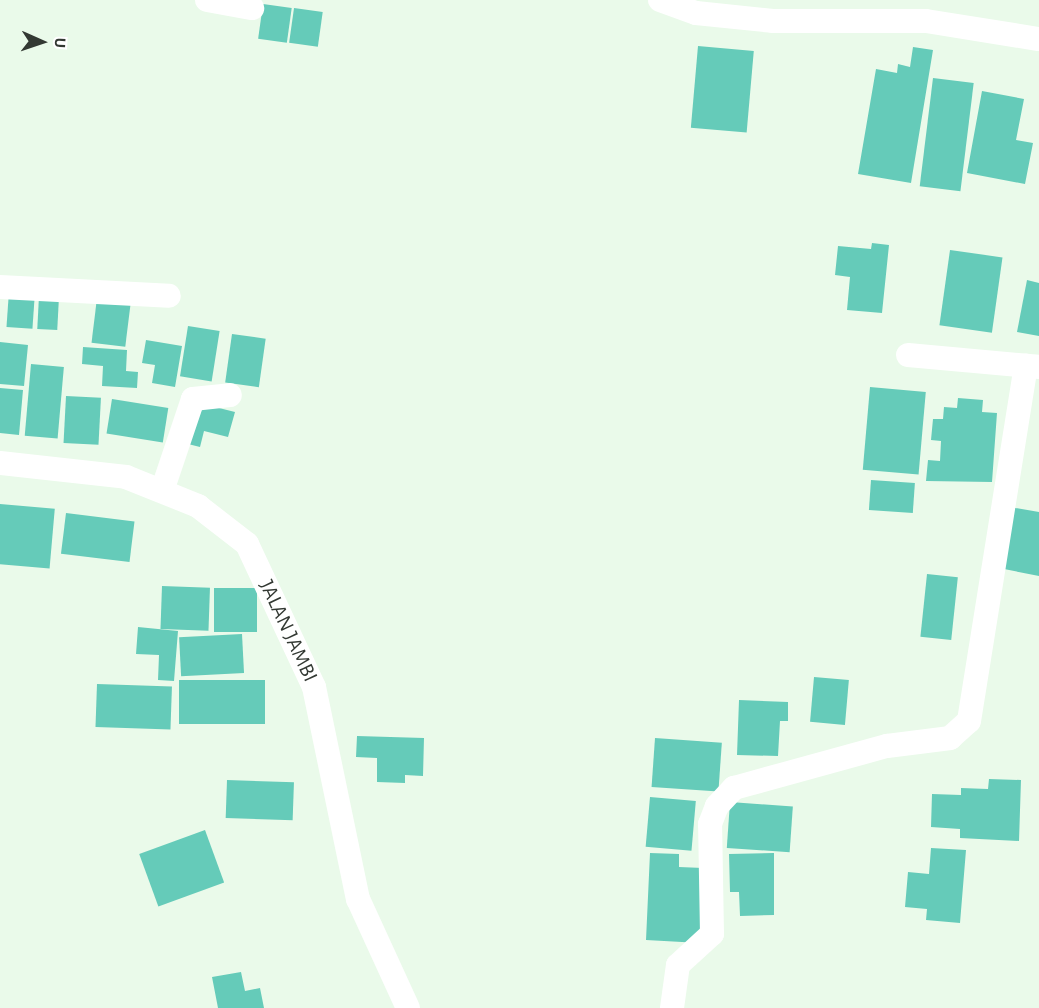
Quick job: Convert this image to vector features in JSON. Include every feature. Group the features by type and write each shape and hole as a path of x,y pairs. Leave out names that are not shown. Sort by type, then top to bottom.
{"street":[{"path":"207,0 252,8"},
{"path":"660,0 696,13 773,21 926,11 1039,39"},
{"path":"0,287 168,296"},
{"path":"672,1008 678,965 712,934 710,824 717,807 734,788 887,746 950,738 969,721 1033,367 908,355"},
{"path":"162,491 193,399 230,395"},
{"name":"JALAN JAMBI","path":"0,463 126,477 198,506 247,544 314,687 358,899 408,1008"}],"building":[{"path":"263,4 292,8 287,43 258,39"},
{"path":"294,8 323,12 318,47 289,43"},
{"path":"698,46 754,51 747,133 691,128"},
{"path":"913,47 933,50 911,183 858,174 876,69 897,73 898,64 910,67"},
{"path":"933,78 974,83 960,191 920,186"},
{"path":"982,91 1024,99 1016,140 1033,143 1025,184 967,173"},
{"path":"872,243 889,245 882,313 847,310 850,277 835,275 838,246 871,249"},
{"path":"950,250 1002,257 992,333 939,325"},
{"path":"1027,280 1039,283 1039,336 1017,332"},
{"path":"9,291 35,293 32,329 6,327"},
{"path":"39,296 59,297 57,330 37,329"},
{"path":"97,298 131,302 125,347 92,343"},
{"path":"188,326 220,331 212,381 180,376"},
{"path":"232,334 266,339 259,387 225,383"},
{"path":"146,340 182,346 175,387 152,383 155,365 142,363"},
{"path":"0,342 28,345 24,386 0,384"},
{"path":"83,347 127,350 126,371 138,372 137,388 102,386 103,366 82,364"},
{"path":"31,364 64,367 58,439 25,436"},
{"path":"870,387 926,392 919,475 863,470"},
{"path":"0,388 23,390 19,435 0,433"},
{"path":"66,396 101,398 98,445 64,443"},
{"path":"958,398 983,400 982,412 997,413 992,482 926,481 928,460 940,461 941,441 931,440 933,419 943,419 944,407 957,408"},
{"path":"112,399 168,408 163,442 107,434"},
{"path":"195,402 235,412 228,437 204,431 200,447 184,443"},
{"path":"871,480 915,483 913,513 869,510"},
{"path":"0,504 55,509 50,569 0,564"},
{"path":"1010,507 1039,512 1039,576 999,568"},
{"path":"66,513 134,521 129,562 61,554"},
{"path":"927,574 958,577 951,640 920,637"},
{"path":"162,586 210,588 208,631 160,629"},
{"path":"214,588 257,588 257,632 214,632"},
{"path":"138,627 178,631 174,681 158,680 159,655 136,654"},
{"path":"242,634 244,673 181,676 179,637"},
{"path":"814,677 849,680 845,725 810,722"},
{"path":"179,680 265,680 265,724 179,724"},
{"path":"97,684 172,687 170,730 95,727"},
{"path":"739,700 788,702 788,721 780,721 778,756 737,755"},
{"path":"357,736 424,738 423,776 405,775 405,783 377,782 377,758 356,757"},
{"path":"655,738 722,743 718,792 652,787"},
{"path":"989,779 1021,780 1019,841 960,838 960,829 931,827 932,794 961,795 961,788 988,789"},
{"path":"227,780 294,782 293,820 226,818"},
{"path":"650,797 696,801 691,851 646,847"},
{"path":"730,802 793,806 790,852 727,848"},
{"path":"205,830 224,883 158,907 139,854"},
{"path":"931,848 966,850 960,923 926,920 927,909 905,907 908,872 929,874"},
{"path":"650,853 679,854 679,867 703,868 700,943 646,940"},
{"path":"774,853 774,915 740,916 739,892 730,892 729,854"},
{"path":"241,972 245,991 260,988 264,1008 218,1008 212,977"}]}
